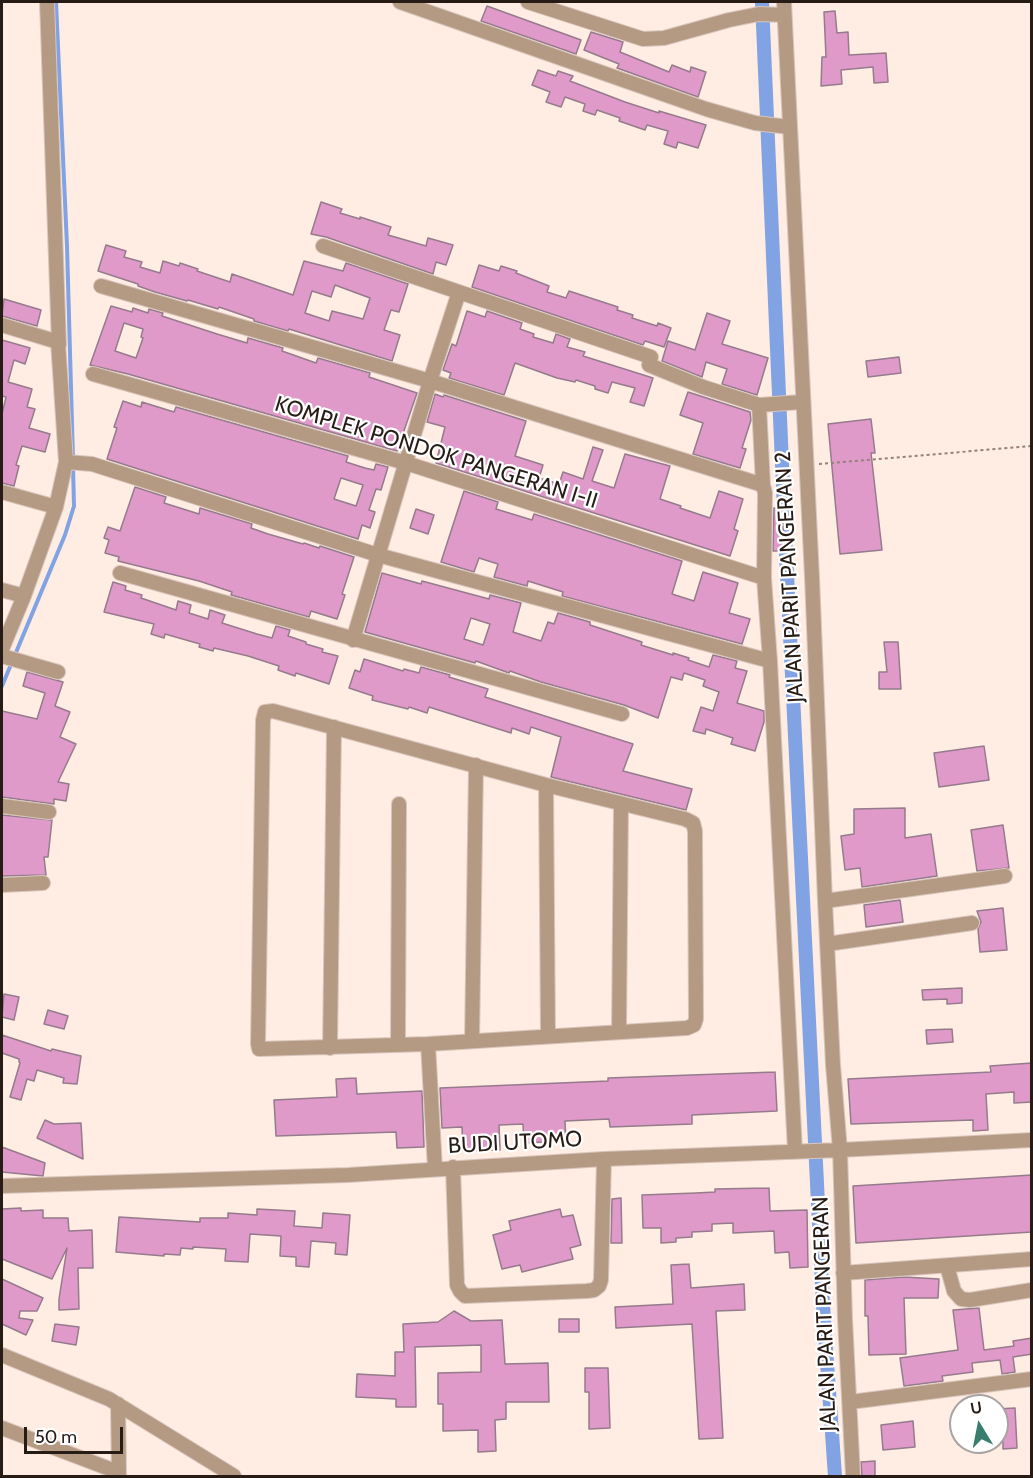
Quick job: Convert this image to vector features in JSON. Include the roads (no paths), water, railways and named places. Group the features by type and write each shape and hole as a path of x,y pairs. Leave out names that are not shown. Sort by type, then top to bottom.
{"street":[{"path":"47,2 59,345 68,462 56,507 2,654 24,663 58,672"},
{"path":"400,2 695,105 755,123 783,126"},
{"path":"528,2 643,39 664,38 729,20 781,10"},
{"name":"JALAN PARIT PANGERAN 2","path":"781,10 783,126 812,577 835,1150"},
{"path":"323,246 651,357 649,365 703,387 763,405 799,402"},
{"path":"101,286 430,381 763,485"},
{"path":"353,639 459,291"},
{"path":"2,324 55,341 59,345"},
{"name":"KOMPLEK PONDOK PANGERAN I-II","path":"93,374 406,463 764,578"},
{"path":"763,405 764,578 801,1151"},
{"path":"68,462 92,464 378,555 770,661"},
{"path":"2,492 56,507"},
{"path":"120,573 622,714"},
{"path":"2,590 24,596"},
{"path":"273,711 334,727 693,823 695,831 696,1019 694,1025 687,1028 428,1044 262,1050 258,1044 263,720 265,712 273,711"},
{"path":"330,1048 334,727"},
{"path":"472,1041 476,765"},
{"path":"546,785 548,1036"},
{"path":"398,1044 399,804"},
{"path":"619,1032 621,804"},
{"path":"2,806 49,812"},
{"path":"825,901 1005,876"},
{"path":"2,885 43,883"},
{"path":"827,944 972,923"},
{"path":"428,1044 435,1169"},
{"name":"BUDI UTOMO","path":"2,1186 348,1175 604,1159 1032,1140"},
{"name":"JALAN PARIT PANGERAN","path":"835,1150 850,1402 852,1476"},
{"path":"453,1167 457,1285 465,1296 587,1291 594,1290 599,1286 601,1280 604,1159"},
{"path":"843,1273 1032,1259"},
{"path":"947,1266 954,1291 961,1299 970,1300 1032,1290"},
{"path":"2,1355 118,1404 234,1476"},
{"path":"850,1402 1032,1379"},
{"path":"2,1428 118,1474 118,1404"}],"waterway":[{"path":"56,2 67,246 73,459"},
{"path":"762,2 785,533 823,1305 835,1476"},
{"path":"2,686 65,535 74,506 73,467"}]}
